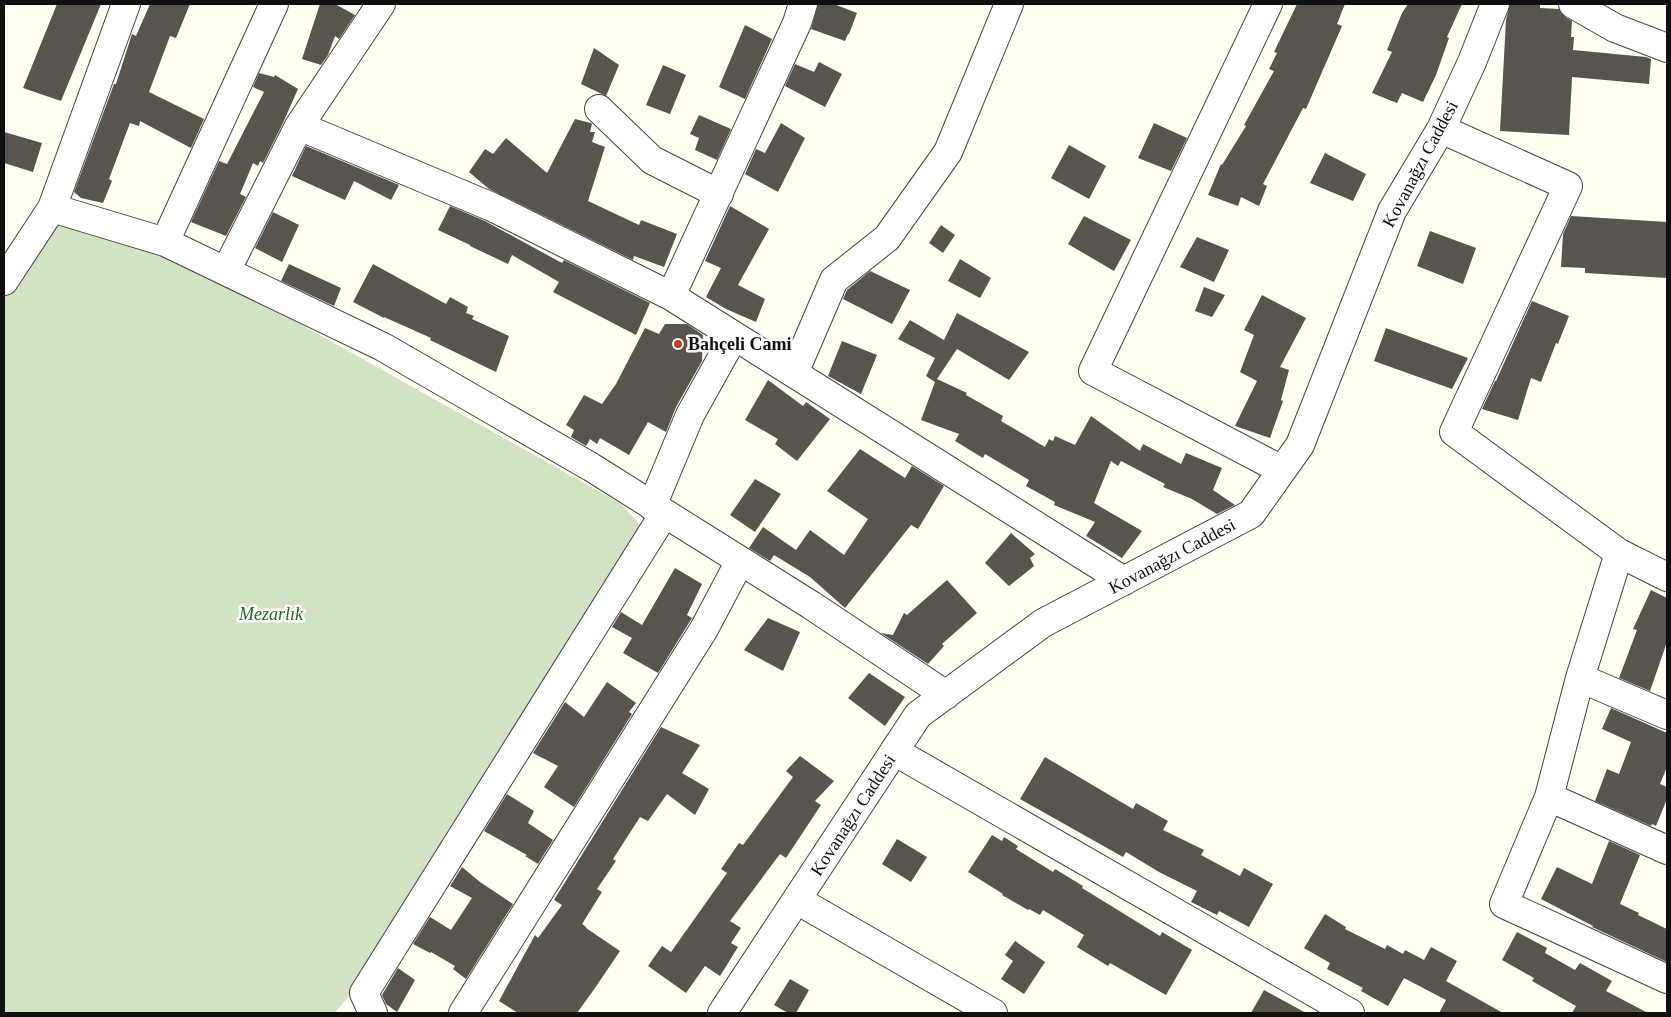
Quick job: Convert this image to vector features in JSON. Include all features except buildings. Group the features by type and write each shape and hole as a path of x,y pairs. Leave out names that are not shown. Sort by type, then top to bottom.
{"street":[{"path":"4,281 52,208 126,4"},
{"path":"165,242 274,4"},
{"path":"226,271 298,126 381,4"},
{"path":"671,296 797,24 802,4"},
{"path":"794,373 834,280 887,238 948,152 1009,4"},
{"path":"1268,4 1094,371 1282,470"},
{"name":"Kovanağzı Caddesi","path":"727,1012 797,900 918,715 1043,623 1251,514 1300,445 1392,210 1441,129 1472,62 1495,4"},
{"path":"1573,4 1615,28 1667,48"},
{"path":"599,109 652,160 719,194"},
{"path":"298,126 492,207 671,296 1124,580"},
{"path":"1441,129 1568,186 1454,432 1618,553 1667,577"},
{"path":"52,208 165,242 383,347 591,467 811,605 946,695"},
{"path":"373,1013 364,993 658,510 690,415 734,336"},
{"path":"1618,553 1580,678 1549,797 1504,904 1667,979"},
{"path":"463,1013 704,629 740,561"},
{"path":"1580,678 1667,715"},
{"path":"894,751 1350,1013"},
{"path":"1549,797 1667,850"},
{"path":"797,900 993,1013"}],"green space":[{"name":"Mezarlık","path":"43,219 198,267 620,503 647,532 354,991 334,1013 4,1013 4,283"}],"place":[{"name":"Bahçeli Cami","path":"678,344"}]}
